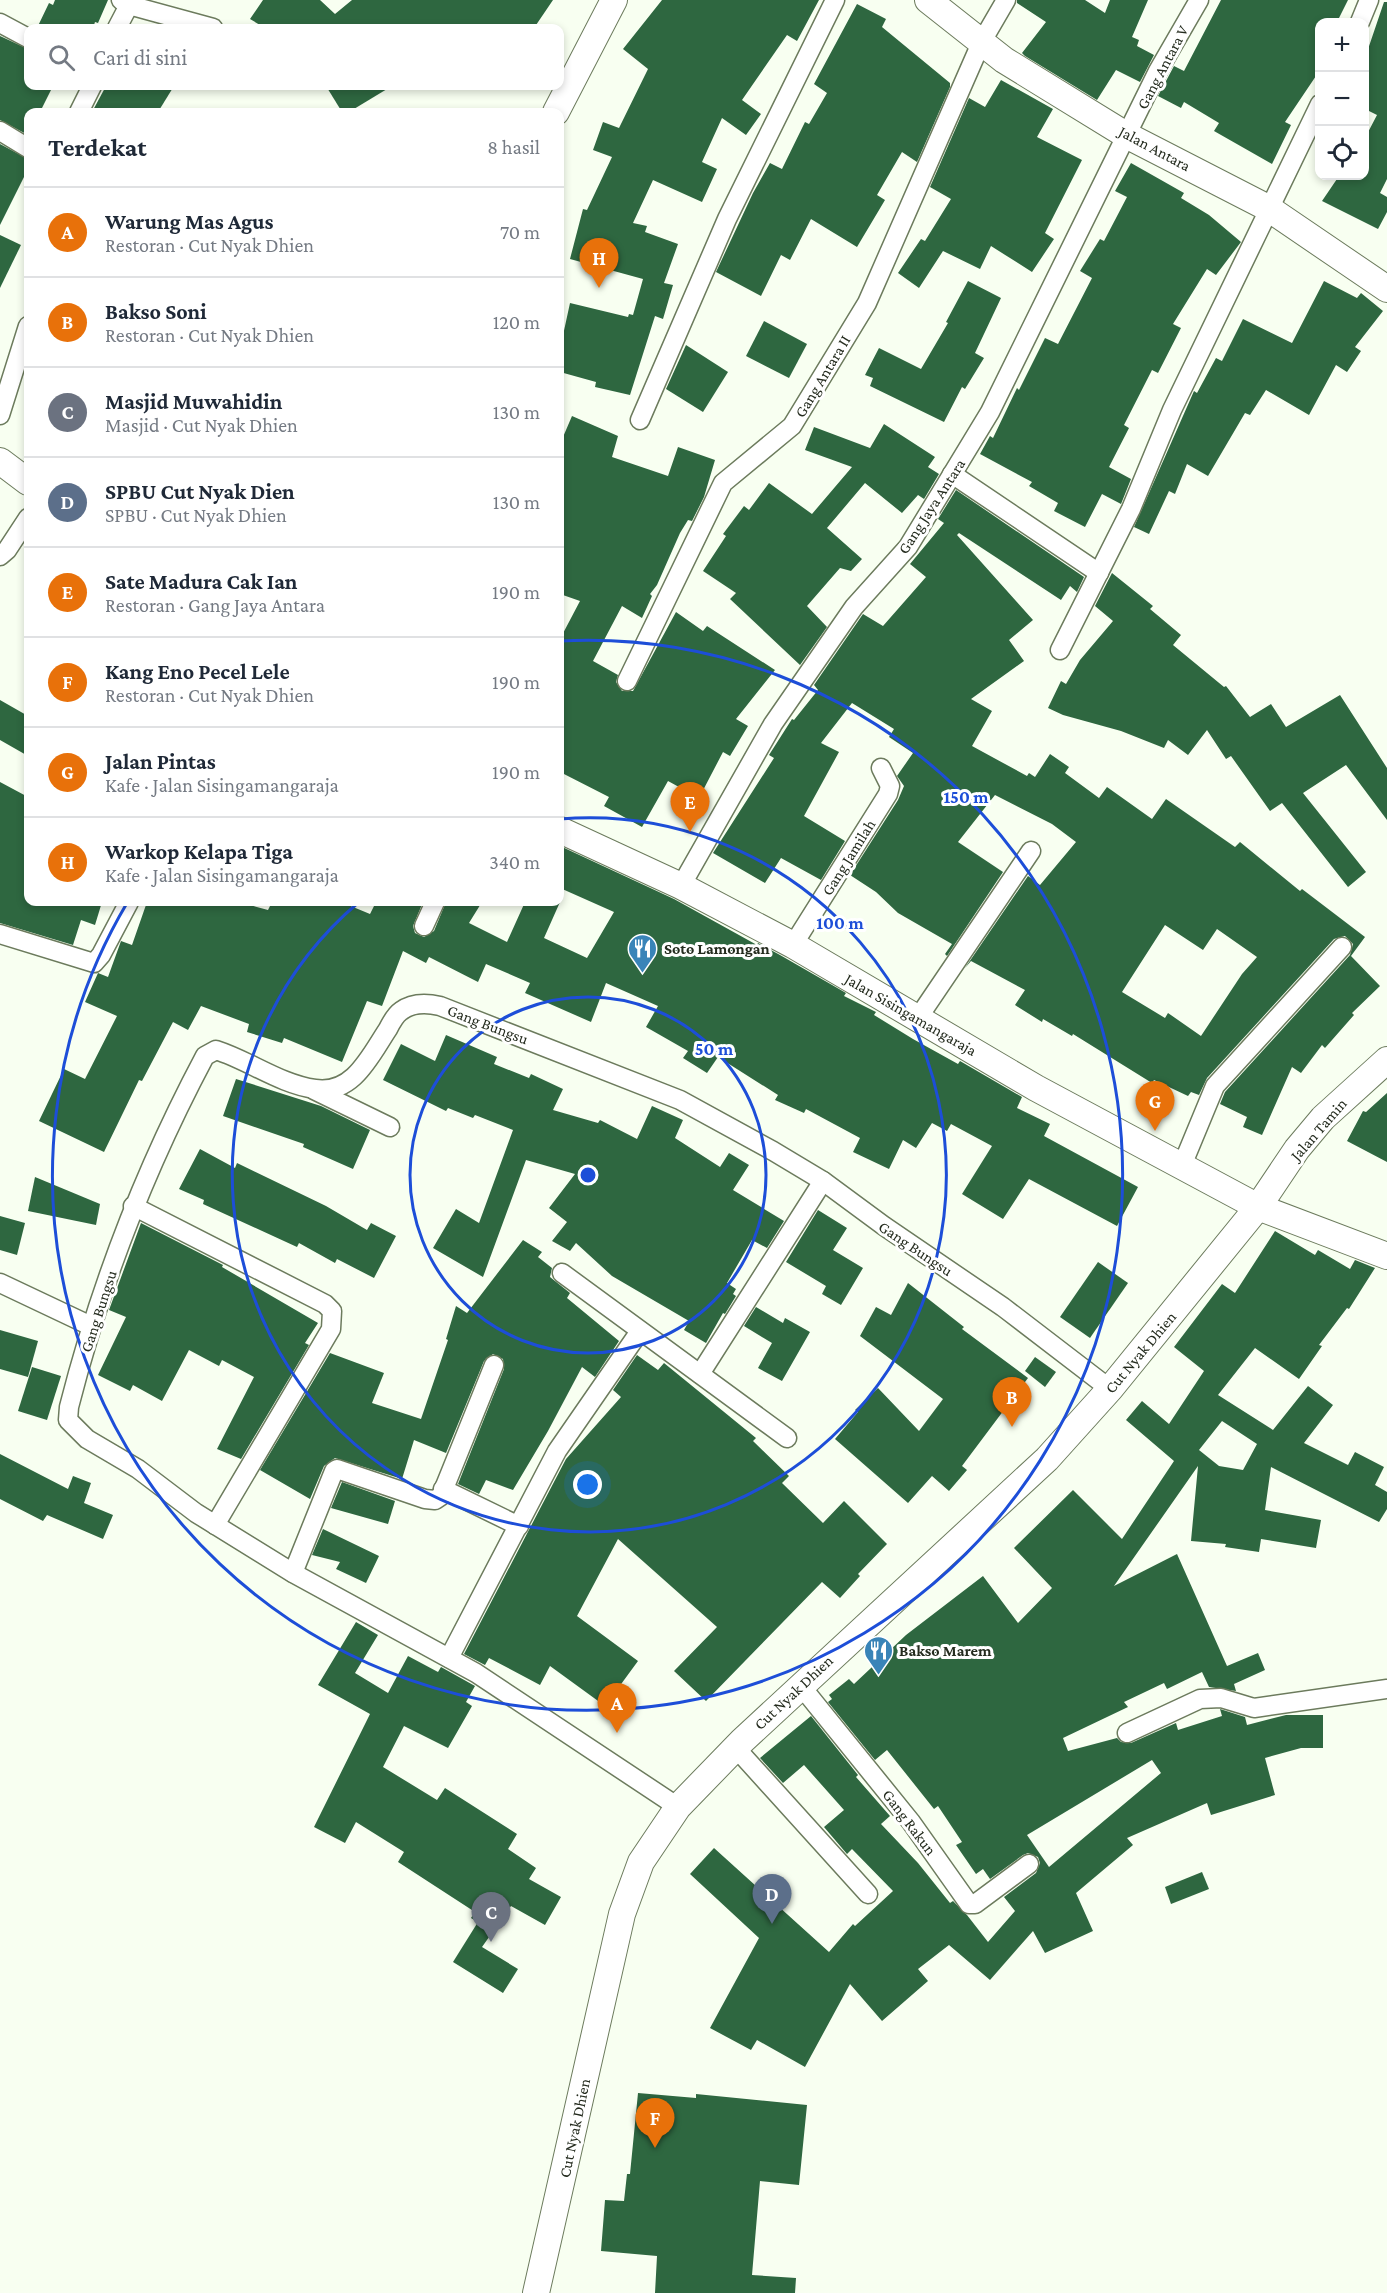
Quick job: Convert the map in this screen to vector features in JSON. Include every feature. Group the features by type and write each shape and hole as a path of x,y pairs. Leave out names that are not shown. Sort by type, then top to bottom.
{"main road":[{"path":"558,108 614,0"},
{"name":"Jalan Antara","path":"928,0 981,43 1126,135 1268,208 1387,289"},
{"path":"0,461 24,479"},
{"name":"Jalan Sisingamangaraja","path":"564,832 681,886 793,945 1036,1088 1181,1168 1258,1207 1387,1256"},
{"name":"Jalan Tamin","path":"1258,1207 1297,1149 1323,1118 1386,1061"},
{"name":"Cut Nyak Dhien","path":"536,2293 622,1914 641,1862 678,1807 735,1747 1039,1467 1110,1389 1258,1207"}],"street":[{"path":"640,420 727,219 835,0"},
{"name":"Gang Antara II","path":"627,681 723,483 792,426 867,303 981,43 1006,0"},
{"name":"Gang Antara V","path":"1126,135 1199,0"},
{"path":"1362,18 1369,0"},
{"path":"118,24 125,2 199,24"},
{"path":"0,23 24,36"},
{"path":"81,108 90,90"},
{"path":"1060,650 1131,509 1172,410 1315,114"},
{"path":"0,131 24,146"},
{"name":"Gang Jaya Antara","path":"681,886 773,724 854,607 908,547 990,412 1126,135"},
{"path":"0,415 24,339"},
{"path":"952,474 1099,573"},
{"path":"0,556 7,550 24,524"},
{"name":"Gang Jamilah","path":"793,945 888,794 890,786 881,768"},
{"path":"918,1018 1031,850"},
{"path":"0,934 94,963 101,955 127,906"},
{"path":"424,926 433,906"},
{"path":"1181,1168 1215,1086 1342,947"},
{"name":"Gang Bungsu","path":"215,1525 138,1469 87,1439 68,1420 69,1407 92,1326 133,1206 197,1071 210,1053 216,1050 225,1053 290,1083 332,1089 346,1085 359,1072 399,1012 411,1005 425,1003 441,1006 680,1101 823,1181 884,1226 1003,1307 1110,1389"},
{"path":"307,1087 390,1127"},
{"path":"700,1374 823,1181"},
{"path":"133,1206 325,1304 332,1311 331,1329 215,1525 292,1573 476,1673 678,1807"},
{"path":"562,1273 788,1438"},
{"path":"0,1283 92,1326"},
{"path":"449,1658 557,1451 640,1331"},
{"path":"292,1573 337,1469 425,1499 435,1500 441,1496 494,1365"},
{"path":"443,1489 519,1526"},
{"name":"Gang Rakun","path":"801,1686 911,1822 969,1904 975,1904 1029,1864"},
{"path":"1127,1732 1200,1699 1221,1698 1254,1708 1387,1689"},
{"path":"735,1747 868,1894"}],"building":[{"path":"55,0 108,0 98,23 39,24 49,3 53,5"},
{"path":"263,0 320,0 335,14 352,0 553,0 537,24 258,24 250,19"},
{"path":"662,0 819,0 797,41 787,35 742,100 761,114 746,135 722,118 702,162 717,169 702,202 653,180 633,223 647,226 645,232 678,244 664,283 673,285 663,319 655,316 630,395 595,387 596,382 564,373 564,331 570,303 628,317 629,314 633,315 643,279 570,259 583,209 587,210 612,157 593,150 603,122 619,128 648,69 623,49"},
{"path":"1017,0 1085,0 1105,13 1110,0 1148,0 1132,37 1139,40 1137,46 1154,55 1140,82 1116,70 1097,100 1025,56 1022,53 1046,22 1017,3"},
{"path":"1221,0 1348,0 1339,18 1315,18 1315,77 1285,122 1291,125 1272,164 1214,131 1219,123 1184,102 1181,108 1158,96 1174,66 1184,71"},
{"path":"1384,2 1387,2 1387,179 1380,193 1387,197 1387,212 1378,229 1322,201 1336,180 1369,180 1369,130 1377,115 1369,111 1369,46"},
{"path":"857,4 886,19 882,27 950,83 950,87 917,162 902,152 877,195 885,200 857,247 811,219 790,260 781,255 761,296 716,272 753,193 770,163 782,169 805,122 809,124 827,93 814,84"},
{"path":"0,36 24,47 24,90 51,90 42,108 24,108 24,133 0,120"},
{"path":"1001,80 1053,109 1037,137 1082,160 1045,233 1054,239 1032,272 991,246 980,269 943,251 919,288 898,273 921,239 925,241 951,199 930,187 969,98 985,107"},
{"path":"104,90 172,90 160,108 94,108"},
{"path":"328,90 385,90 356,108 340,108"},
{"path":"0,144 24,157 24,177 0,225"},
{"path":"1131,163 1184,193 1181,198 1209,215 1241,242 1216,275 1207,269 1173,324 1181,328 1158,373 1152,370 1124,425 1129,428 1109,467 1131,479 1121,504 1102,494 1085,527 1054,511 1058,503 1029,486 1032,482 980,454 990,436 993,438 1045,338 1058,344 1092,278 1080,271 1100,239 1104,241 1127,197 1115,191"},
{"path":"0,235 21,245 0,288"},
{"path":"968,281 1001,298 975,353 984,358 965,389 962,387 944,422 870,386 873,378 865,375 879,348 921,369 948,323 946,322"},
{"path":"1324,281 1357,298 1361,293 1383,311 1355,347 1361,351 1347,372 1336,365 1309,415 1266,390 1250,415 1245,413 1208,476 1187,464 1175,494 1169,491 1149,534 1134,527 1194,391 1197,393 1216,358 1222,361 1243,319 1292,343"},
{"path":"764,321 807,344 789,378 746,356"},
{"path":"686,345 728,372 703,412 666,389"},
{"path":"572,416 618,436 612,457 668,476 678,447 715,460 704,497 692,521 688,520 680,533 657,585 650,594 652,596 642,618 622,606 593,661 618,675 616,682 622,691 633,691 676,612 703,631 707,626 775,670 736,719 748,726 730,756 723,752 699,798 668,781 642,827 604,806 609,797 564,774 564,631 580,601 564,595 564,435"},
{"path":"884,424 935,457 928,467 939,474 924,499 918,495 902,513 865,483 827,528 862,559 851,571 840,568 807,606 827,627 800,665 730,599 736,593 703,571 726,536 723,534 744,506 749,510 769,483 812,514 852,467 805,450 814,427 870,448"},
{"path":"956,490 1084,577 1077,592 1070,586 1061,600 959,533 957,535 1033,620 1009,640 1024,661 971,699 992,711 972,746 1027,776 1029,773 1035,777 1050,754 1069,767 1065,773 1099,798 1107,787 1152,819 1166,799 1235,847 1240,842 1300,891 1302,889 1365,937 1351,956 1380,986 1352,1013 1354,1015 1325,1048 1322,1045 1301,1073 1292,1067 1262,1135 1243,1127 1247,1117 1220,1104 1225,1092 1350,955 1353,944 1345,936 1334,939 1207,1078 1199,1095 1191,1092 1188,1096 1154,1080 1152,1083 1073,1034 1072,1036 1043,1019 1042,1022 1015,1005 1025,990 971,961 965,968 1028,876 1040,885 1076,842 1052,824 995,795 958,842 1003,872 947,956 945,954 952,944 898,913 876,892 850,875 898,800 904,786 897,776 913,753 889,737 894,729 852,703 821,743 839,752 804,816 845,841 821,880 781,858 765,883 713,853 774,758 769,755 792,719 794,720 818,690 814,685 863,614 883,626 926,577 910,564 944,523 938,519","holes":["1165,925 1203,950 1217,929 1257,957 1242,974 1201,1036 1168,1013 1165,1018 1122,992"]},
{"path":"1112,573 1153,606 1150,609 1181,635 1173,645 1224,687 1226,686 1250,717 1271,704 1286,727 1340,695 1387,768 1387,820 1346,765 1303,793 1366,872 1348,887 1282,803 1270,811 1231,756 1226,759 1207,730 1188,755 1168,740 1164,748 1121,731 1063,715 1048,708 1061,681 1066,684 1080,660 1113,621 1095,606"},
{"path":"0,700 24,714 24,754 0,740"},
{"path":"0,782 24,795 24,906 101,906 95,925 81,920 73,945 0,923"},
{"path":"564,848 674,899 757,945 758,943 846,993 844,996 876,1012 874,1015 913,1039 958,1064 960,1061 1022,1097 1017,1108 1050,1124 1044,1136 1138,1187 1117,1226 1029,1179 1003,1219 962,1194 992,1146 951,1124 947,1131 932,1123 916,1148 903,1140 889,1169 853,1152 860,1138 806,1109 804,1113 775,1100 778,1095 718,1057 707,1073 683,1058 688,1051 646,1027 658,1006 606,983 591,1022 525,993 530,983 486,964 478,982 429,957 426,963 403,951 382,1006 367,1001 342,1062 284,1038 282,1043 247,1032 249,1024 201,1006 188,1030 173,1022 142,1081 139,1080 104,1152 39,1121 64,1069 85,1079 117,1016 85,1002 98,973 108,977 121,941 132,945 146,906 254,906 268,910 270,906 351,906 370,914 374,906 421,906 413,926 415,933 424,937 434,931 444,906 480,906 469,923 507,942 523,906 558,906 544,938 587,958 614,912 564,890"},
{"path":"446,1035 497,1057 494,1064 529,1078 531,1074 563,1089 553,1110 598,1123 600,1120 637,1139 652,1106 683,1120 675,1138 720,1167 729,1153 749,1165 733,1190 784,1221 767,1248 752,1240 727,1283 736,1289 733,1294 736,1296 725,1314 723,1313 706,1343 684,1330 689,1321 612,1276 576,1243 570,1251 552,1241 567,1222 549,1208 575,1174 526,1160 483,1277 433,1248 456,1209 479,1223 513,1130 475,1115 473,1118 448,1108 446,1111 383,1080 401,1044 435,1061"},
{"path":"236,1079 321,1106 370,1130 353,1169 303,1147 304,1144 223,1116"},
{"path":"1387,1093 1387,1162 1347,1141 1363,1111 1366,1112"},
{"path":"200,1149 235,1168 237,1163 326,1206 367,1230 371,1223 396,1236 374,1278 337,1259 335,1263 299,1243 297,1247 203,1204 204,1200 179,1189"},
{"path":"35,1177 100,1204 96,1225 28,1211"},
{"path":"818,1210 847,1228 833,1250 863,1268 841,1305 822,1294 826,1286 786,1262"},
{"path":"0,1216 25,1223 17,1255 0,1250"},
{"path":"141,1223 223,1265 222,1267 318,1323 305,1343 309,1345 241,1459 217,1449 254,1377 222,1360 219,1366 189,1350 162,1401 133,1385 130,1391 98,1375 126,1317 109,1310"},
{"path":"1275,1231 1315,1255 1318,1250 1350,1269 1355,1260 1375,1268 1349,1309 1347,1308 1319,1345 1322,1346 1299,1379 1255,1348 1218,1395 1273,1430 1308,1386 1333,1405 1304,1443 1348,1465 1355,1452 1384,1467 1375,1485 1387,1492 1387,1509 1379,1522 1271,1467 1265,1510 1321,1520 1316,1548 1261,1539 1259,1552 1225,1547 1226,1544 1191,1541 1198,1466 1114,1586 1177,1554 1227,1666 1258,1653 1265,1670 1234,1684 1236,1691 1209,1687 1202,1672 1167,1689 1164,1683 1124,1702 1128,1707 1063,1738 1068,1751 1117,1738 1121,1742 1131,1743 1176,1723 1178,1730 1222,1716 1220,1709 1245,1717 1247,1725 1286,1715 1323,1715 1323,1748 1301,1748 1265,1758 1275,1795 1211,1815 1207,1803 1127,1838 1133,1845 1076,1893 1093,1931 1045,1953 1033,1931 990,1980 949,1945 918,1969 928,1981 882,2021 850,1984 805,2067 757,2040 751,2050 710,2028 759,1938 690,1874 714,1848 829,1952 853,1924 855,1926 893,1891 852,1849 847,1854 824,1827 844,1810 804,1765 783,1783 760,1758 811,1716 858,1775 856,1777 890,1816 881,1824 918,1863 950,1903 953,1901 967,1915 988,1942 1015,1911 1004,1897 1036,1873 1040,1863 1038,1857 1028,1853 1023,1855 990,1879 983,1869 976,1874 956,1845 962,1842 938,1806 934,1809 887,1750 875,1760 828,1702 832,1699 829,1695 849,1679 854,1684 906,1635 983,1576 1018,1623 1052,1588 1014,1548 1073,1490 1122,1539 1174,1461 1126,1420 1142,1401 1169,1424 1204,1371 1174,1347 1222,1284 1235,1293","holes":["1222,1421 1257,1444 1243,1470 1219,1466 1199,1450","1152,1760 1161,1773 1049,1867 1027,1835"]},
{"path":"523,1240 542,1252 538,1257 552,1268 550,1277 570,1293 567,1298 619,1341 595,1377 582,1367 513,1490 486,1480 479,1494 458,1484 504,1369 503,1359 493,1354 484,1361 446,1453 414,1440 402,1479 335,1458 324,1466 310,1499 260,1470 330,1353 384,1373 372,1403 421,1419 448,1340 446,1339 456,1306 467,1313"},
{"path":"1098,1262 1128,1283 1090,1338 1060,1317"},
{"path":"908,1283 964,1327 962,1329 1028,1378 962,1466 967,1470 949,1491 932,1476 908,1503 835,1439 858,1412 855,1410 878,1388 919,1431 943,1399 860,1336 876,1307 891,1315"},
{"path":"756,1307 783,1323 785,1318 810,1332 782,1381 758,1368 772,1343 744,1326"},
{"path":"0,1330 38,1341 28,1377 0,1369"},
{"path":"637,1355 658,1370 664,1363 756,1438 753,1441 789,1476 782,1483 823,1523 844,1501 887,1544 858,1574 860,1576 840,1598 822,1582 706,1701 674,1671 717,1627 618,1539 577,1616 638,1661 605,1706 550,1666 540,1685 489,1658 485,1665 464,1654 566,1459 621,1397 613,1390"},
{"path":"1035,1357 1056,1372 1045,1387 1025,1371"},
{"path":"32,1367 61,1376 47,1420 18,1411"},
{"path":"0,1454 68,1489 73,1476 91,1483 84,1503 113,1515 103,1539 47,1515 43,1521 0,1499"},
{"path":"342,1482 395,1501 388,1524 331,1508"},
{"path":"323,1529 379,1556 366,1583 336,1569 340,1562 312,1555"},
{"path":"356,1622 378,1635 355,1673 388,1693 408,1656 438,1672 441,1667 475,1686 466,1702 472,1706 448,1748 404,1726 383,1767 437,1800 445,1788 517,1834 508,1849 536,1868 529,1879 561,1897 545,1925 511,1906 482,1947 518,1969 503,1993 453,1962 478,1922 471,1918 475,1912 398,1862 404,1852 356,1822 345,1843 314,1827 370,1714 318,1685"},
{"path":"1202,1872 1209,1889 1171,1904 1165,1887"},
{"path":"638,2093 696,2098 696,2094 807,2105 799,2185 760,2181 752,2275 796,2278 795,2293 655,2293 657,2256 601,2251 605,2200 624,2201 627,2174 630,2174"}],"place":[{"name":"Warkop Kelapa Tiga","path":"599,288"},
{"name":"Sate Madura Cak Ian","path":"690,832"},
{"name":"Soto Lamongan","path":"643,974"},
{"name":"Jalan Pintas","path":"1155,1131"},
{"name":"Bakso Soni","path":"1012,1427"},
{"name":"Bakso Marem","path":"878,1676"},
{"name":"Warung Mas Agus","path":"617,1733"},
{"name":"SPBU Cut Nyak Dien","path":"772,1924"},
{"name":"Masjid Muwahidin","path":"491,1942"},
{"name":"Kang Eno Pecel Lele","path":"655,2148"}]}
